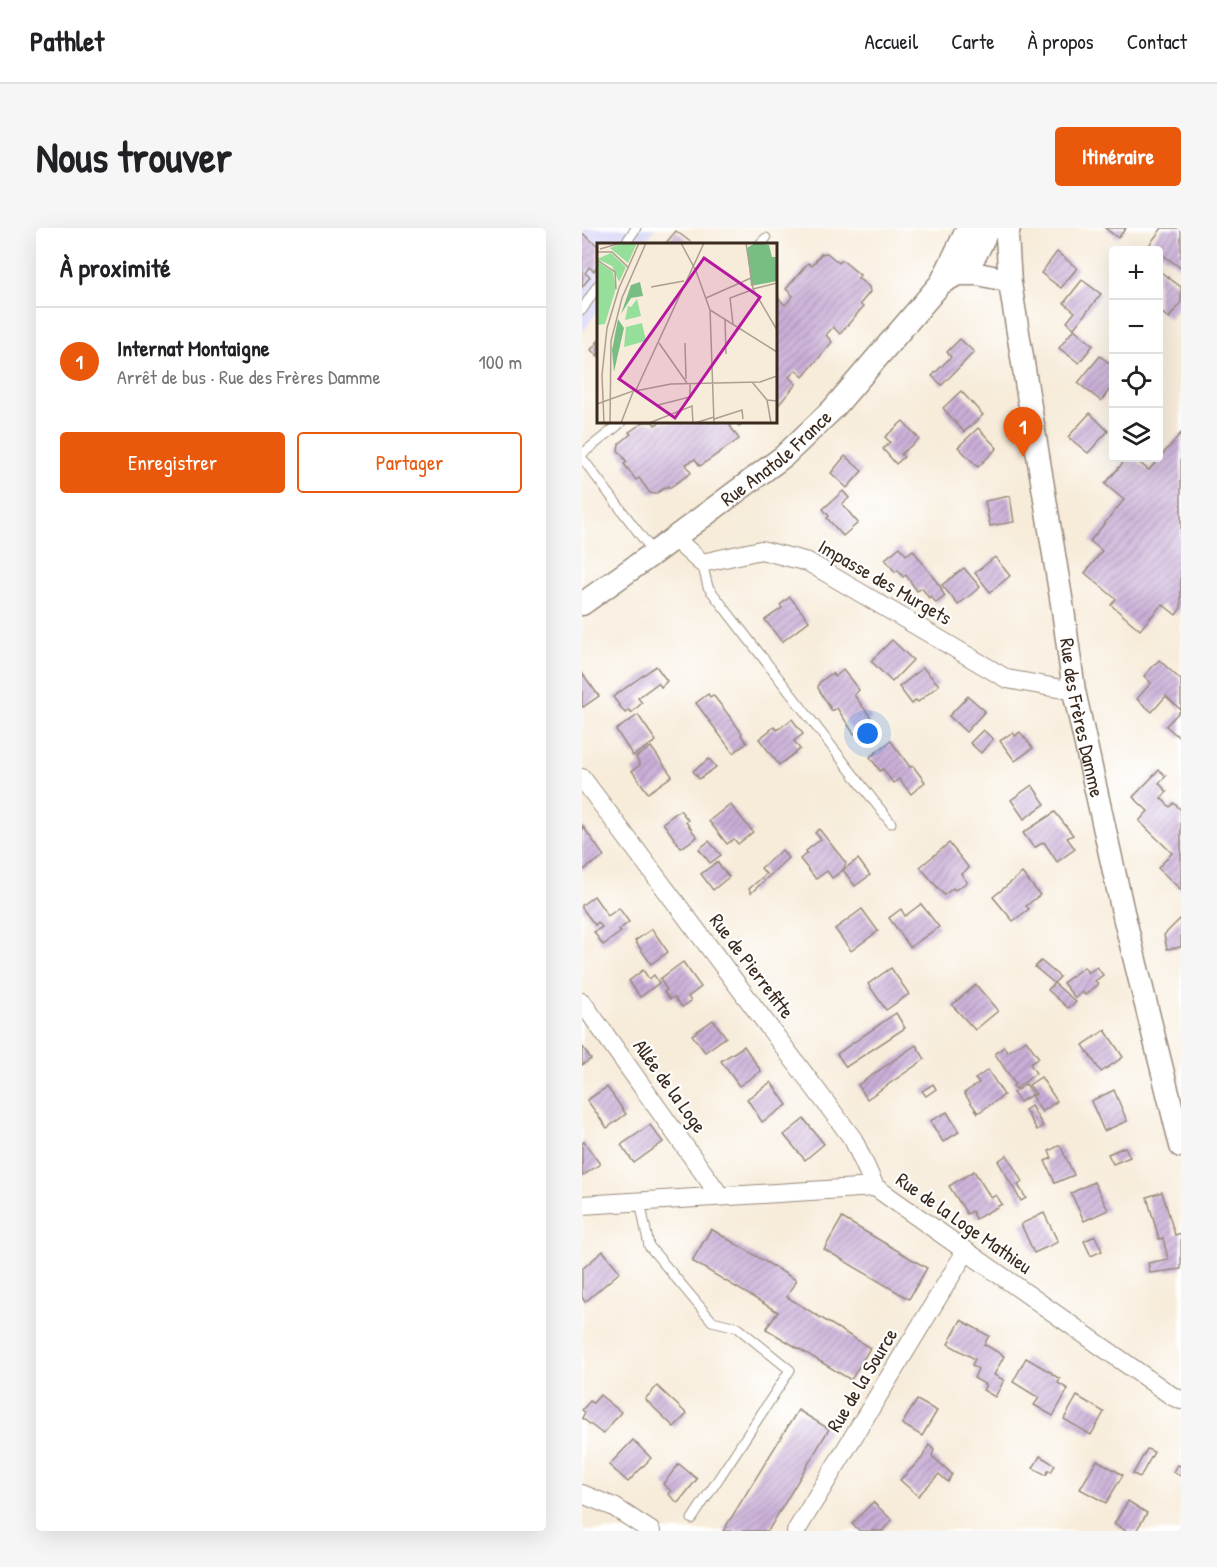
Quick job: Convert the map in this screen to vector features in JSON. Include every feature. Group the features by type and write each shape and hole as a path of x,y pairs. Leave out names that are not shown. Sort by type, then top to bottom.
{"street":[{"name":"Rue Anatole France","path":"950,278 968,228"},
{"name":"Rue Anatole France","path":"582,604 784,456 832,409 950,278 979,252 991,228"},
{"name":"Rue des Frères Damme","path":"991,228 995,261 1006,281"},
{"name":"Rue des Frères Damme","path":"1009,228 1006,281 1063,610 1074,691 1123,912 1181,1146"},
{"path":"950,278 978,274 1006,281"},
{"path":"674,538 702,562"},
{"name":"Impasse des Murgets","path":"702,562 761,550 808,562 1007,679 1074,691"},
{"name":"Rue de Pierrefitte","path":"582,778 854,1139 875,1187"},
{"name":"Allée de la Loge","path":"582,1002 720,1196"},
{"name":"Rue de la Loge Mathieu","path":"582,1204 875,1187 1172,1396 1181,1400"},
{"name":"Rue de la Source","path":"796,1531 966,1251"},
{"path":"582,1494 614,1507 651,1531"}],"lane":[{"path":"626,243 636,228"},
{"path":"582,310 597,287"},
{"path":"620,423 582,456 654,553"},
{"path":"702,562 708,586 891,823"},
{"path":"640,1201 649,1245 712,1321 737,1327 790,1370 692,1519"}],"shaded area":[{"path":"582,228 655,228 645,243 597,243 597,310 582,333"}],"building":[{"path":"1105,228 1126,228 1118,238"},
{"path":"1162,228 1181,228 1181,268 1163,255 1163,246 1149,245"},
{"path":"676,231 692,243 666,243"},
{"path":"582,233 597,245 597,266 594,271 589,267 585,273 590,277 582,287"},
{"path":"1057,252 1077,268 1061,288 1041,273"},
{"path":"827,253 839,263 842,260 860,275 858,278 869,287 870,292 860,304 863,307 840,334 833,327 826,335 832,342 803,377 796,370 789,377 796,384 777,407 777,300 778,298 785,305 793,296 786,289 808,263 812,266 821,254"},
{"path":"1163,274 1181,287 1181,302 1169,318 1163,314"},
{"path":"1082,280 1101,294 1074,328 1067,322 1075,312 1064,303"},
{"path":"1074,329 1093,345 1079,363 1059,348"},
{"path":"960,339 974,352 942,385 932,376 951,357 947,352"},
{"path":"597,342 597,355 591,350"},
{"path":"1100,356 1109,363 1109,390 1101,401 1078,383"},
{"path":"961,391 983,415 964,432 943,408"},
{"path":"1090,413 1108,431 1088,453 1068,437"},
{"path":"903,421 919,439 901,454 904,457 896,464 883,449 890,442 885,437"},
{"path":"642,423 655,425 658,423 734,423 730,426 739,439 700,466 695,459 686,464 691,473 669,488 668,486 655,494 650,493 639,478 636,480 624,464 627,462 618,450 619,444 631,434 629,432"},
{"path":"978,428 997,448 978,467 958,447"},
{"path":"1181,433 1181,608 1176,615 1162,604 1140,630 1111,605 1116,599 1085,573 1102,551 1090,541 1124,500 1105,484 1124,462 1138,462 1149,470 1156,462 1163,462 1163,454"},
{"path":"845,456 862,471 847,488 831,473"},
{"path":"843,491 849,498 842,504 858,523 843,536 827,518 829,516 823,509"},
{"path":"1010,496 1014,522 990,526 985,501"},
{"path":"900,547 906,555 913,550 942,589 945,596 936,603 922,588 917,591 906,575 903,577 898,570 895,572 885,559"},
{"path":"995,557 1010,576 990,592 975,573"},
{"path":"964,568 980,587 958,605 942,585"},
{"path":"790,597 809,621 782,642 765,620 782,608 780,605"},
{"path":"892,640 913,660 892,682 871,661"},
{"path":"1159,660 1181,680 1181,710 1166,696 1152,712 1137,699 1151,683 1144,676"},
{"path":"656,666 667,681 661,687 658,683 638,698 642,703 631,713 629,710 625,713 613,697"},
{"path":"923,668 939,685 918,702 916,700 912,704 899,687"},
{"path":"843,670 859,690 854,695 872,719 854,734 837,708 832,711 818,688 819,683 832,673 835,677"},
{"path":"582,673 599,696 583,707 582,706"},
{"path":"708,694 710,697 713,695 747,743 733,753 696,703"},
{"path":"968,696 985,711 966,732 949,716"},
{"path":"1181,710 1181,739 1166,726"},
{"path":"638,715 656,741 633,756 616,730"},
{"path":"792,719 803,734 794,741 800,749 779,765 759,739 774,727 777,730"},
{"path":"983,730 993,739 981,753 970,743"},
{"path":"1013,732 1015,736 1020,732 1033,748 1015,761 1000,741"},
{"path":"891,741 910,767 913,766 925,782 911,794 899,779 893,783 870,757"},
{"path":"651,747 672,776 648,793 632,771 640,765 636,757"},
{"path":"709,759 716,767 699,779 693,771"},
{"path":"1159,770 1166,776 1159,783 1167,792 1161,798 1170,807 1174,803 1181,810 1181,890 1158,868 1172,853 1139,821 1148,811 1133,797"},
{"path":"1032,785 1045,804 1024,819 1011,800"},
{"path":"730,804 753,832 738,844 734,839 727,844 709,821"},
{"path":"680,810 697,837 681,848 663,823"},
{"path":"1055,812 1073,835 1067,838 1075,849 1057,862 1044,842 1034,848 1023,833"},
{"path":"582,825 604,856 582,871"},
{"path":"819,829 846,863 843,870 832,878 827,871 816,879 800,859 821,839 815,833"},
{"path":"709,841 721,855 710,863 699,849"},
{"path":"949,843 969,868 961,874 967,882 944,895 920,867"},
{"path":"782,850 788,858 751,893 749,889 766,874 761,868"},
{"path":"858,859 870,875 855,886 843,870"},
{"path":"717,862 729,877 713,890 701,874"},
{"path":"1022,873 1040,895 1026,906 1029,909 1013,921 993,897"},
{"path":"594,896 608,916 619,908 629,922 619,930 621,932 603,945 594,932 602,927 598,922 595,925 582,908 582,905"},
{"path":"921,904 939,927 910,947 889,918 901,909 905,916"},
{"path":"862,909 878,931 851,951 835,929"},
{"path":"1181,918 1181,947 1167,949 1164,935"},
{"path":"652,929 668,952 651,964 635,941"},
{"path":"1041,961 1060,977 1054,983 1035,967"},
{"path":"683,962 701,987 688,997 691,1001 682,1007 674,997 670,999 664,992 667,990 660,979"},
{"path":"1084,967 1088,973 1097,967 1103,975 1095,981 1098,984 1085,995 1082,992 1075,998 1063,983"},
{"path":"891,968 909,994 886,1010 868,984"},
{"path":"643,970 649,979 654,975 659,983 640,997 629,981"},
{"path":"1054,983 1076,1002 1068,1008 1048,990"},
{"path":"976,985 998,1011 975,1030 952,1005"},
{"path":"896,1013 905,1028 846,1067 837,1054"},
{"path":"713,1020 726,1037 705,1052 692,1035"},
{"path":"1105,1030 1123,1057 1101,1072 1083,1045"},
{"path":"1026,1040 1039,1058 1030,1064 1036,1073 1015,1089 1013,1086 1015,1084 995,1054 1004,1047 1008,1052"},
{"path":"916,1045 925,1059 867,1099 858,1085"},
{"path":"582,1046 591,1059 582,1065"},
{"path":"744,1046 761,1071 739,1086 721,1061"},
{"path":"988,1070 1004,1095 978,1113 964,1093 979,1083 975,1079"},
{"path":"1041,1077 1057,1101 1042,1112 1032,1097 1036,1094 1029,1085"},
{"path":"771,1082 787,1105 762,1122 747,1099"},
{"path":"933,1084 936,1089 926,1096 922,1091"},
{"path":"1026,1084 1033,1094 1020,1102 1013,1093"},
{"path":"607,1087 626,1114 607,1128 587,1100"},
{"path":"1114,1090 1127,1121 1104,1131 1091,1101"},
{"path":"1031,1106 1043,1126 1037,1130 1025,1110"},
{"path":"947,1112 959,1132 943,1142 930,1121"},
{"path":"804,1119 824,1144 805,1160 784,1135"},
{"path":"650,1125 663,1142 634,1163 621,1145"},
{"path":"584,1142 600,1164 582,1176 582,1143"},
{"path":"1060,1145 1074,1175 1055,1183 1045,1161 1052,1158 1049,1151"},
{"path":"1125,1147 1130,1157 1113,1164 1108,1154"},
{"path":"1007,1155 1022,1182 1018,1185 1026,1198 1021,1201 998,1161"},
{"path":"974,1171 991,1198 996,1195 1002,1204 976,1219 972,1211 967,1214 949,1186"},
{"path":"1094,1182 1108,1210 1084,1221 1071,1193"},
{"path":"1162,1192 1175,1235 1181,1233 1181,1269 1150,1273 1148,1263 1168,1259 1163,1238 1159,1239 1147,1197"},
{"path":"1044,1213 1058,1242 1034,1253 1021,1224"},
{"path":"842,1218 927,1268 909,1299 824,1249"},
{"path":"711,1229 796,1280 787,1297 870,1348 851,1380 766,1329 778,1312 692,1261"},
{"path":"1095,1236 1102,1251 1091,1256 1084,1241"},
{"path":"603,1251 620,1272 585,1302 582,1297 582,1269"},
{"path":"961,1320 989,1336 984,1344 1004,1356 994,1375 1004,1380 995,1397 983,1390 986,1385 974,1378 978,1369 972,1365 975,1359 948,1344"},
{"path":"1026,1358 1052,1373 1060,1379 1058,1383 1068,1389 1053,1416 1034,1405 1039,1398 1013,1382"},
{"path":"657,1386 687,1414 674,1427 645,1399"},
{"path":"600,1395 621,1412 603,1434 582,1418 585,1412 582,1410"},
{"path":"1077,1396 1104,1412 1091,1435 1064,1419"},
{"path":"917,1400 937,1411 922,1436 902,1424"},
{"path":"798,1410 829,1429 768,1531 723,1531"},
{"path":"633,1440 651,1458 628,1482 609,1465"},
{"path":"929,1445 934,1450 932,1456 952,1474 948,1482 939,1474 918,1496 900,1480 922,1458"},
{"path":"1147,1449 1154,1452 1140,1477 1133,1474"},
{"path":"1040,1456 1055,1465 1046,1475 1033,1468"},
{"path":"1097,1460 1123,1475 1106,1503 1080,1489"},
{"path":"679,1464 697,1479 678,1503 668,1494 671,1491 663,1484"},
{"path":"1177,1465 1181,1466 1181,1476 1173,1472"},
{"path":"1128,1501 1147,1513 1136,1531 1126,1531 1114,1524"},
{"path":"873,1502 892,1520 882,1531 860,1531 852,1524"}],"place":[{"name":"Internat Montaigne","path":"1023,457"}]}
